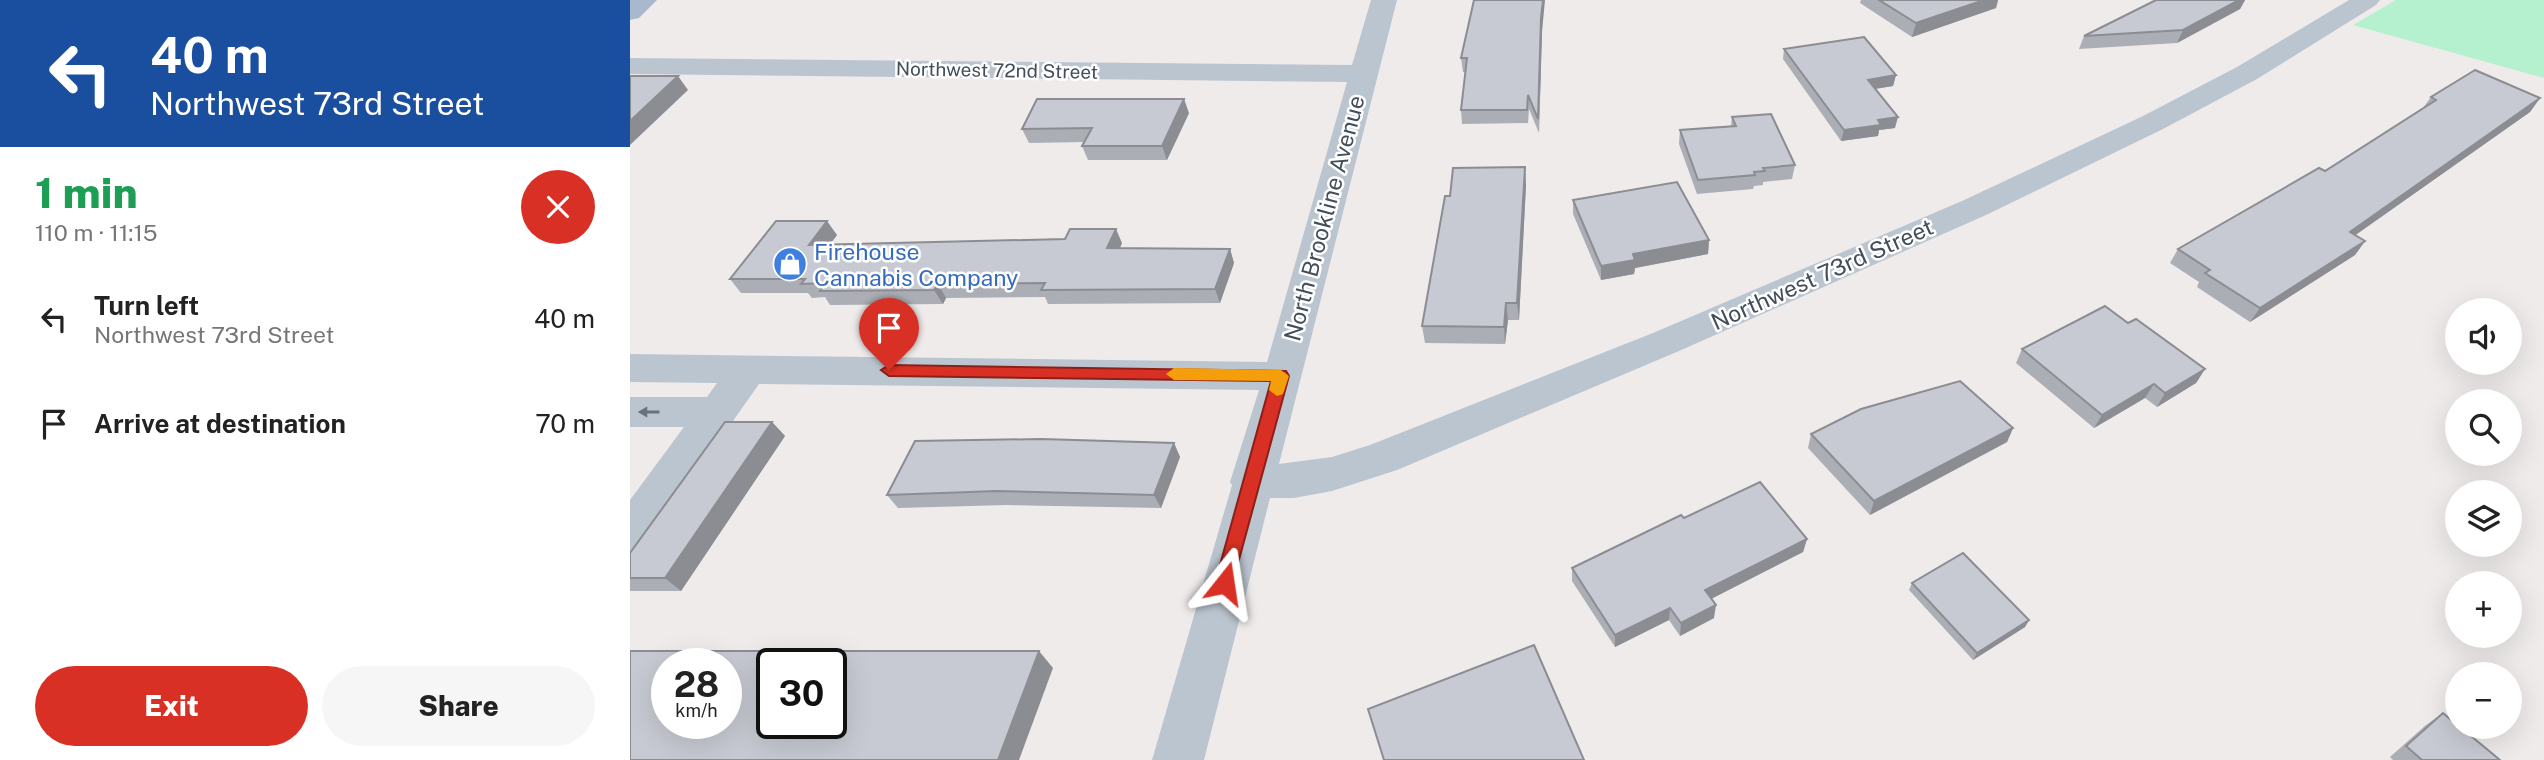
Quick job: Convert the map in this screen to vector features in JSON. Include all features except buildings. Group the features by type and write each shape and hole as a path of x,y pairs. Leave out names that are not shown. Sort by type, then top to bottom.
{"main road":[{"path":"630,12 644,0"}],"street":[{"name":"North Brookline Avenue","path":"1178,760 1251,482 1384,0"},
{"name":"Northwest 73rd Street","path":"1251,482 1294,481 1332,474 1395,453 1635,355 1974,208 2152,123 2246,73 2367,0"},
{"name":"Northwest 72nd Street","path":"630,66 1363,74"},
{"path":"630,368 1281,376"},
{"path":"630,533 643,496 718,412 749,369"},
{"path":"630,412 718,412"}],"green space":[{"path":"2396,0 2544,0 2544,78 2353,25"}],"slow traffic":[{"path":"1174,374 1281,376 1277,390"}],"place":[{"name":"Firehouse Cannabis Company","path":"790,264"}],"route":[{"path":"889,370 1281,376 1225,583"}]}
